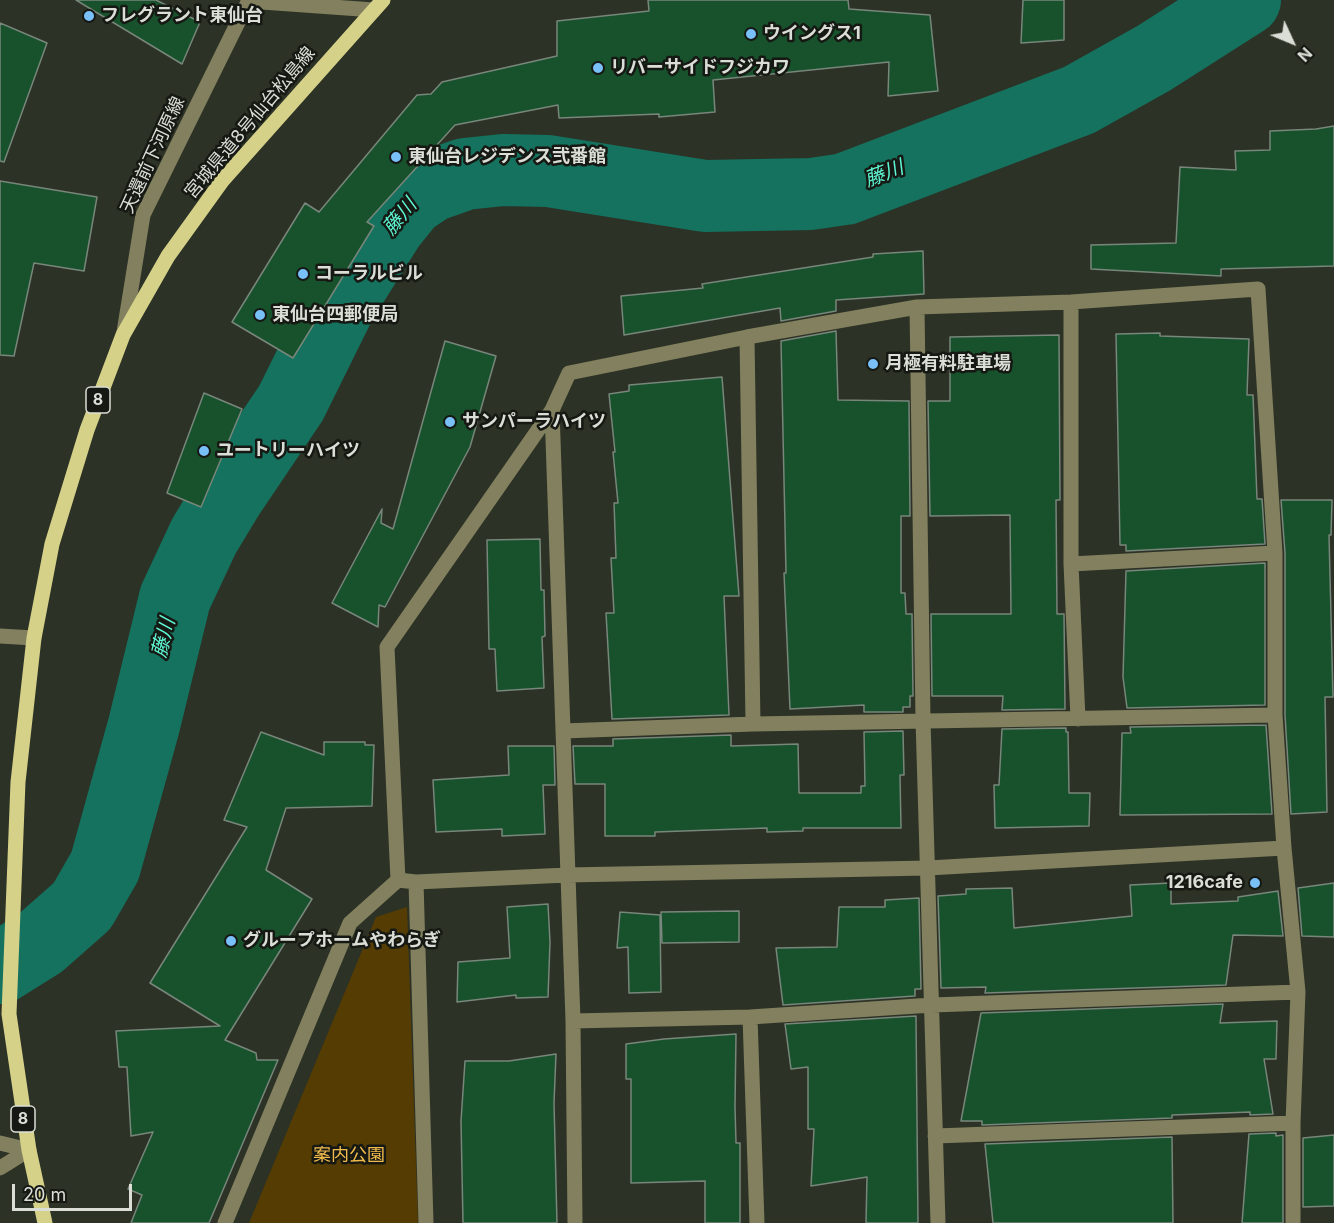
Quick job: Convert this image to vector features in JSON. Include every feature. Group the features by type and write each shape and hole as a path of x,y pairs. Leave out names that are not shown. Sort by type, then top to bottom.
{"main road":[{"name":"宮城県道8号仙台松島線","path":"45,1223 29,1150 9,1014 18,782 34,638 52,544 87,430 123,335 168,256 222,181 378,5"}],"street":[{"path":"249,0 378,5"},
{"name":"天還前下河原線","path":"123,335 143,215 249,0"},
{"path":"398,880 387,646 552,410 569,373 747,337 917,307 1071,302 1258,289 1275,553 1275,715 1284,848 1298,992 1293,1123 1293,1223"},
{"path":"1071,302 1071,564 1078,719"},
{"path":"917,307 923,720 938,1223"},
{"path":"747,337 753,724"},
{"path":"552,410 573,1021 575,1223"},
{"path":"1071,564 1275,553"},
{"path":"0,636 34,638"},
{"path":"563,731 923,720 1275,715"},
{"path":"225,1223 350,923 398,880 416,882 567,875 927,868 1284,848"},
{"path":"416,882 426,1223"},
{"path":"573,1021 750,1017 932,1005 1298,992"},
{"path":"750,1017 757,1223"},
{"path":"935,1136 1293,1123"},
{"path":"0,1143 29,1150"},
{"path":"0,1168 29,1150"}],"green space":[{"name":"案内公園","path":"407,907 418,1223 249,1223 376,917"}],"building":[{"path":"76,0 156,0 200,22 182,64"},
{"path":"648,0 848,0 849,9 930,15 938,91 888,96 889,62 713,80 715,112 659,117 659,114 559,118 558,105 455,125 367,222 374,226 293,358 232,322 305,203 319,212 417,95 431,94 442,82 557,56 557,21 649,11"},
{"path":"1023,0 1064,0 1064,40 1021,43"},
{"path":"0,23 47,43 4,162 0,161"},
{"path":"1334,126 1334,266 1221,269 1221,276 1091,269 1091,245 1176,243 1180,167 1236,170 1235,151 1270,150 1270,131"},
{"path":"0,181 97,197 84,271 34,263 14,356 0,355"},
{"path":"923,251 924,294 836,300 836,311 781,321 780,308 624,335 621,296 703,288 702,284 873,257 873,254"},
{"path":"836,331 838,400 909,401 910,516 901,516 901,593 905,593 906,614 912,614 913,696 910,696 910,707 903,707 903,712 864,712 864,705 790,709 784,573 786,573 781,341"},
{"path":"1160,333 1160,336 1249,339 1247,395 1253,395 1257,499 1262,499 1265,544 1126,551 1126,545 1120,545 1116,334"},
{"path":"1059,335 1060,500 1056,500 1057,614 1064,614 1065,709 1002,710 1003,696 932,696 931,614 1011,614 1010,515 930,516 928,401 950,401 950,337"},
{"path":"445,341 496,356 470,447 385,607 379,605 378,627 332,603 382,509 381,523 393,529"},
{"path":"722,377 739,596 724,596 729,715 612,719 606,613 614,613 611,558 616,558 614,503 618,503 609,394 629,391 629,385"},
{"name":"ユートリーハイツ","path":"204,393 242,409 201,507 167,493"},
{"path":"1281,500 1332,500 1331,535 1329,535 1333,697 1325,697 1327,812 1291,814 1285,715 1285,553"},
{"path":"540,539 541,590 544,590 545,636 542,637 544,688 497,691 495,649 489,649 487,540"},
{"path":"1265,563 1265,705 1127,708 1123,677 1126,571"},
{"path":"1266,725 1272,814 1120,815 1122,733 1131,733 1130,727"},
{"path":"1066,728 1068,732 1069,793 1090,793 1089,826 995,828 994,785 999,785 1002,729"},
{"path":"903,731 904,775 900,775 901,828 803,828 803,831 767,832 767,828 655,832 655,836 605,836 605,784 575,784 573,746 613,746 613,739 731,735 731,746 798,744 799,793 861,793 861,786 865,786 864,732"},
{"path":"261,732 324,755 324,742 365,742 365,745 374,745 372,806 286,808 266,870 312,899 225,1040 256,1053 257,1060 278,1060 209,1223 131,1223 142,1195 128,1189 153,1132 131,1136 127,1067 119,1067 116,1031 220,1026 150,983 247,827 224,820"},
{"path":"508,746 554,746 555,785 543,785 545,834 502,836 502,829 436,832 433,780 509,775"},
{"path":"1171,883 1171,904 1238,901 1238,897 1278,891 1283,936 1233,935 1226,985 985,993 986,987 941,988 938,896 966,894 966,889 1012,888 1014,928 1132,916 1130,885"},
{"path":"1334,883 1334,937 1302,936 1298,888"},
{"path":"919,898 921,989 915,989 915,996 783,1005 776,948 837,947 839,907 885,907 885,900"},
{"path":"548,904 550,942 548,997 516,998 516,995 457,1002 458,962 510,958 507,907"},
{"path":"739,911 739,942 662,943 661,912"},
{"path":"620,912 660,915 661,992 629,993 628,947 617,948"},
{"path":"1223,1004 1220,1023 1277,1021 1276,1059 1264,1059 1273,1114 1250,1115 1250,1112 1172,1115 1172,1118 982,1125 982,1121 961,1121 981,1013"},
{"path":"916,1016 918,1223 866,1223 867,1177 811,1186 814,1129 808,1129 808,1067 791,1069 785,1024"},
{"path":"736,1034 735,1107 736,1143 740,1143 740,1223 705,1223 705,1181 631,1183 631,1079 626,1079 626,1044"},
{"path":"556,1054 554,1103 557,1223 463,1223 461,1121 465,1061 509,1061"},
{"path":"1276,1133 1276,1136 1283,1135 1283,1223 1242,1223 1249,1134"},
{"path":"1334,1135 1334,1206 1303,1207 1303,1138"},
{"path":"1172,1137 1173,1223 993,1223 985,1144"}],"waterway":[{"name":"藤川","path":"0,968 40,943 82,906 105,866 144,725 175,598 204,536 291,403 341,302 389,226 410,200 431,186 465,174 503,170 548,171 705,196 811,194 845,189 1079,100 1154,58 1245,0"}],"place":[{"name":"フレグラント東仙台","path":"89,16"},
{"name":"ウイングス1","path":"751,34"},
{"name":"リバーサイドフジカワ","path":"598,68"},
{"name":"東仙台レジデンス弐番館","path":"396,157"},
{"name":"コーラルビル","path":"303,274"},
{"name":"東仙台四郵便局","path":"260,315"},
{"name":"月極有料駐車場","path":"873,364"},
{"name":"サンパーラハイツ","path":"450,422"},
{"name":"ユートリーハイツ","path":"204,451"},
{"name":"1216cafe","path":"1255,883"},
{"name":"グループホームやわらぎ","path":"231,941"}]}
